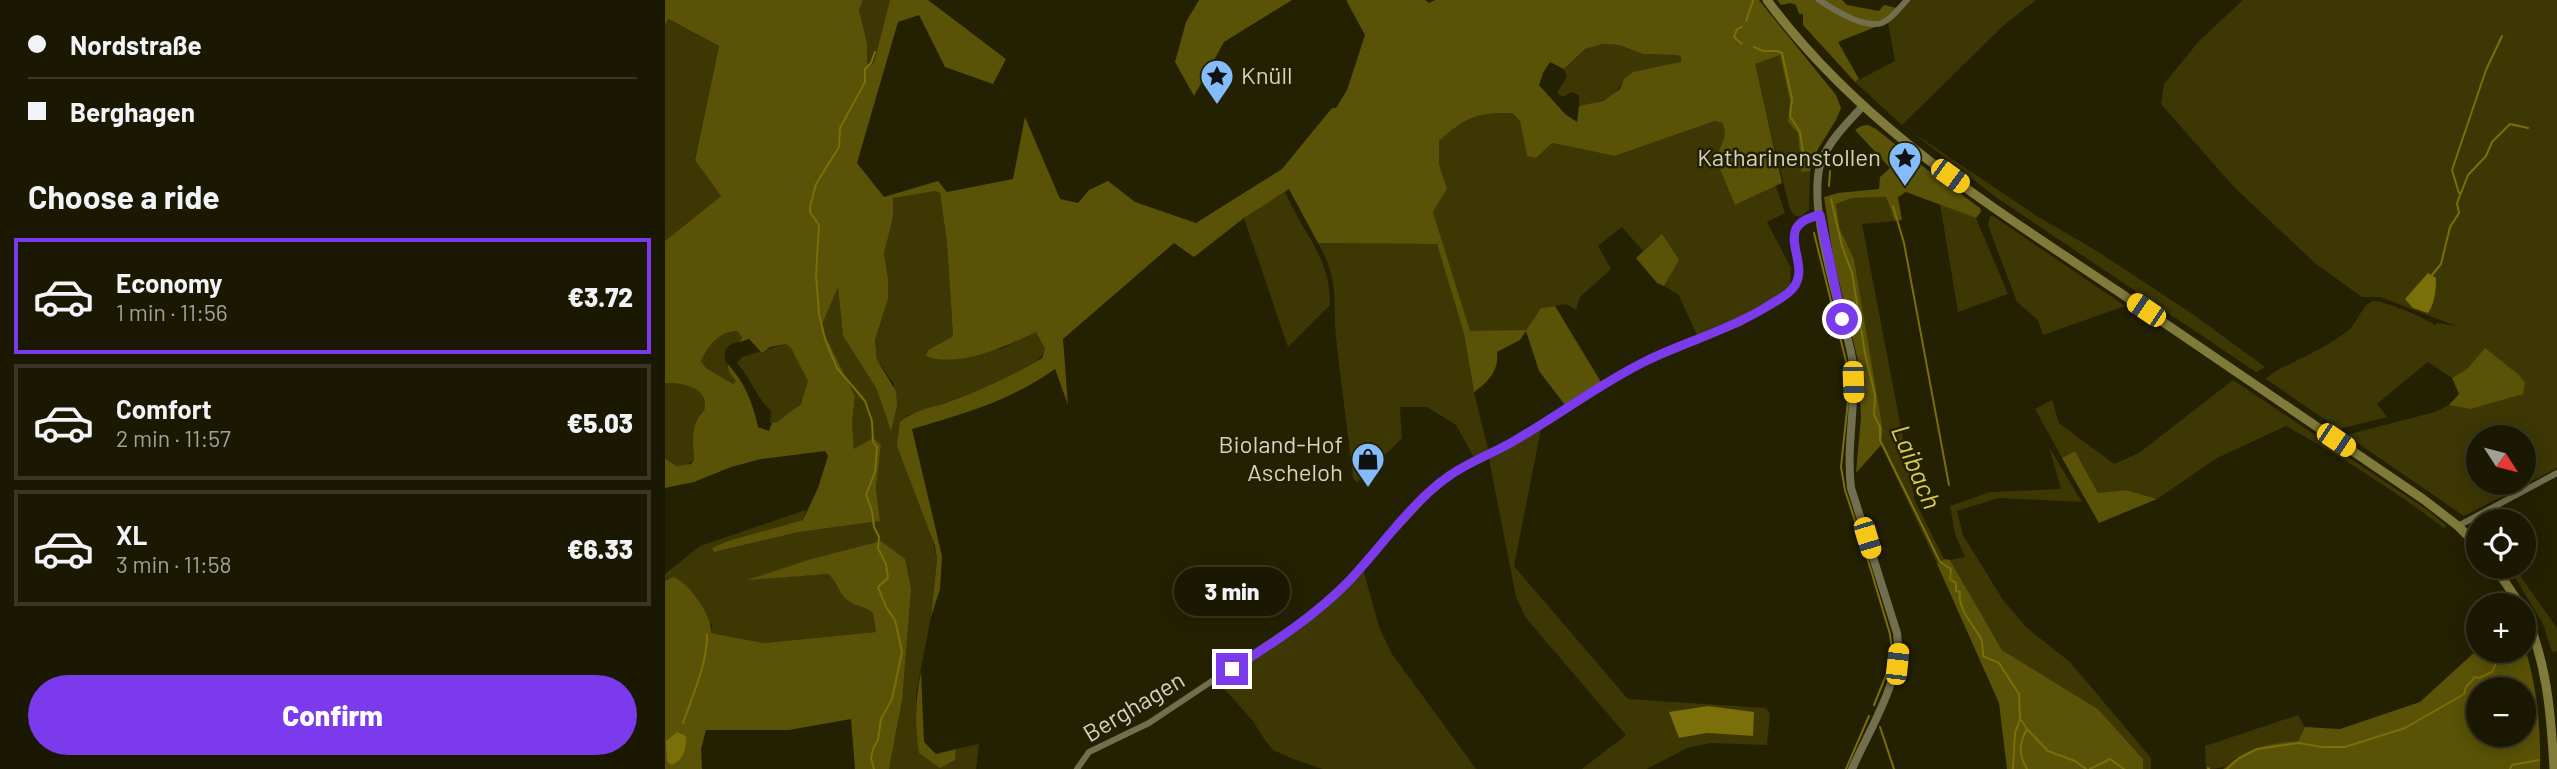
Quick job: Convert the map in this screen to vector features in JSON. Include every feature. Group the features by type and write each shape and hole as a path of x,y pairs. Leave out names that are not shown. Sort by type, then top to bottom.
{"main road":[{"path":"1767,0 1818,64 1892,132 1992,206 2423,499 2466,534"},
{"path":"2536,643 2548,688 2554,769"}],"street":[{"path":"1819,0 1852,19 1874,24 1888,19 1907,0"},
{"path":"1852,769 1890,684 1899,649 1851,488 1849,467 1853,425 1853,362 1831,276 1820,215 1818,175 1822,161 1848,122 1862,107"},
{"name":"Berghagen","path":"1077,769 1089,752 1149,723 1308,617 1346,583 1429,493 1452,474 1519,439 1603,384 1648,360 1740,323 1781,298 1793,288 1799,276 1794,244 1797,227 1804,220 1820,215"},
{"path":"2458,526 2557,473"}],"shaded area":[{"path":"665,0 863,0 859,10 867,43 867,63 871,65 890,0 928,0 1006,59 993,84 945,67 919,15 898,22 857,163 884,197 938,181 947,192 1013,179 1025,117 1060,199 1078,203 1089,190 1108,181 1135,202 1196,223 1282,169 1332,108 1336,108 1347,90 1365,35 1346,0 1425,0 1429,3 1435,0 1759,0 1836,95 1841,108 1818,149 1810,171 1801,172 1798,133 1788,122 1790,101 1780,55 1755,64 1782,183 1735,205 1715,158 1725,132 1722,123 1715,121 1615,156 1552,143 1536,158 1527,156 1520,121 1512,113 1481,115 1465,121 1439,141 1439,164 1447,189 1433,212 1470,331 1526,330 1541,308 1555,306 1601,382 1565,405 1539,371 1526,331 1520,340 1497,352 1496,365 1491,375 1474,392 1464,334 1437,244 1318,243 1289,189 1244,218 1194,257 1174,243 1063,339 1068,405 1055,369 1003,398 969,412 912,429 942,556 940,589 931,617 937,559 935,546 897,446 900,422 918,412 1009,376 1042,358 1045,349 1036,332 997,349 967,358 952,360 926,356 928,350 953,336 947,243 940,193 935,191 893,198 893,217 884,254 888,299 875,340 877,360 896,391 897,405 891,431 876,388 843,336 838,287 821,327 855,396 852,423 854,449 873,438 881,445 876,488 880,521 799,532 714,552 712,548 731,540 803,520 818,488 828,456 825,451 761,459 731,467 694,482 665,488 665,459 677,466 691,464 694,459 694,429 705,406 704,399 696,389 665,383 665,241 721,196 695,160 719,46 668,19 665,25","holes":["1603,44 1619,45 1643,54 1678,55 1681,62 1633,72 1624,79 1620,89 1603,101 1579,106 1577,122 1565,114 1539,85 1550,62 1564,69 1585,49","737,331 742,337 740,342 749,339 762,353 770,347 786,344 791,348 808,381 801,404 772,423 769,431 758,427 747,393 727,363 729,372 736,381 733,384 706,368 701,361 715,340 724,334"]},
{"path":"863,0 890,0 871,65 867,63 867,43 859,9"},
{"path":"1199,0 1292,0 1224,42 1194,96 1175,62 1186,22"},
{"path":"1777,0 1842,0 1847,5 1879,11 1884,5 1897,8 1888,22 1838,42 1859,79 1855,82 1803,25 1803,14 1799,14 1796,5 1781,5"},
{"path":"1909,0 2036,0 2004,25 1902,125 1855,82 1895,61 1888,22"},
{"path":"2243,0 2557,0 2557,468 2536,479 2536,425 2466,425 2466,495 2505,495 2478,509 2466,509 2464,516 2346,435 2435,412 2449,405 2470,409 2467,369 2452,378 2428,362 2377,404 2387,417 2339,429 2266,379 2350,329 2370,302 2386,303 2435,325 2456,326 2380,297 2362,297 2316,264 2234,187 2161,104 2164,84 2199,41"},
{"path":"667,19 719,46 695,159 721,196 665,241 665,25"},
{"path":"1603,44 1619,45 1643,54 1678,55 1681,62 1624,79 1616,91 1593,104 1579,106 1579,95 1571,92 1563,97 1557,93 1567,76 1564,69 1585,49"},
{"path":"1780,55 1790,101 1788,122 1798,133 1801,171 1810,171 1809,210 1800,217 1794,215 1790,209 1754,64"},
{"path":"1485,112 1512,113 1520,121 1527,155 1551,143 1616,156 1715,121 1722,123 1724,136 1715,158 1735,205 1776,186 1785,213 1767,222 1791,268 1790,285 1735,321 1698,337 1678,294 1664,286 1678,260 1662,235 1643,251 1622,227 1598,246 1611,269 1580,297 1576,310 1566,304 1541,308 1526,330 1470,332 1433,212 1447,189 1439,164 1439,141 1456,125"},
{"path":"1868,125 1980,208 1981,212 1976,218 1906,192 1898,197 1902,220 1895,221 1886,197 1852,198 1836,204 1840,229 1854,259 1883,431 1881,445 1856,473 1861,417 1858,361 1833,256 1824,197 1879,189 1880,177 1890,168 1855,130"},
{"path":"1912,132 2040,218 2097,251 2194,315 2265,367 2256,372 1997,198"},
{"path":"1285,191 1321,259 1329,288 1330,305 1288,347 1244,218"},
{"path":"940,192 947,243 953,336 928,350 947,360 1003,348 1036,332 1045,349 1039,358 1006,379 906,416 897,446 927,519 937,559 931,617 916,694 919,753 954,760 956,749 979,744 976,769 889,769 902,701 881,542 811,559 751,579 828,574 846,599 873,613 876,632 764,643 711,633 712,625 665,581 665,574 700,546 806,510 804,520 731,540 714,552 799,532 880,521 876,488 881,445 854,449 852,423 855,396 821,327 838,285 843,336 876,388 887,420 894,384 877,360 875,340 886,306 884,254 893,217 892,201 896,196"},
{"path":"1886,197 1895,221 1862,224 1915,501 1944,559 1937,564 1881,445 1883,431 1854,259 1840,229 1836,204 1852,198"},
{"path":"1940,204 1976,218 2008,294 1958,312"},
{"path":"1990,216 2125,306 2043,335 2038,320 2017,302 1988,225"},
{"path":"1662,234 1679,260 1664,286 1657,283 1636,258"},
{"path":"1318,243 1437,244 1464,334 1474,392 1489,453 1475,459 1456,425 1427,407 1400,407 1402,438 1357,483 1353,478 1340,373 1332,278"},
{"path":"2428,273 2436,278 2435,296 2428,313 2413,308 2405,299"},
{"path":"737,331 742,337 740,342 727,347 725,352 726,364 737,382 733,385 706,368 701,361 715,340 724,334"},
{"path":"786,344 803,369 808,389 796,409 783,419 770,423 771,411 737,363 742,357"},
{"path":"2485,348 2519,375 2525,383 2523,394 2470,409 2449,405 2459,394 2452,378 2467,369"},
{"path":"2233,380 2426,509 2446,525 2445,529 2367,475 2286,426 2217,458 2157,499 2126,490 2098,493 2075,451 2062,458 2035,409 2052,400 2059,423 2114,464 2139,453"},
{"path":"665,383 691,386 704,398 705,407 694,429 694,459 687,465 673,466 665,459"},
{"path":"1541,429 1514,566 1628,699 1766,708 1770,714 1767,745 1710,743 1687,748 1647,769 1582,769 1626,735 1526,618 1516,597 1489,459","holes":["1670,712 1753,736 1707,733 1679,738"]},
{"path":"2049,447 2082,502 1999,498 1957,511 1963,535 2003,600 2027,628 2070,662 2151,758 2151,769 2143,769 2143,759 2098,709 2002,650 1950,560 1965,557 1955,534 1950,506 1990,492 2061,489"},
{"path":"2075,451 2098,493 2126,490 2157,499 2099,523 2062,458"},
{"path":"881,541 905,559 911,589 902,701 889,769 855,769 851,719 789,730 706,730 701,749 702,769 665,769 665,581 673,577 686,585 704,609 711,633 764,643 876,632 873,613 846,599 828,574 747,580 811,559"},
{"path":"1944,559 1950,560 2002,650 2098,709 2143,759 2143,769 2007,769 1999,703 1937,564"},
{"path":"1363,569 1379,627 1392,654 1476,769 1323,769 1293,759 1273,750 1253,721 1219,683 1310,619"},
{"path":"2516,579 2522,579 2532,593 2525,593"},
{"path":"2536,598 2557,628 2557,651 2552,652 2543,624 2536,612"},
{"path":"2466,660 2466,663 2528,663 2532,677 2466,677 2466,747 2536,747 2536,699 2540,769 2223,769 2240,756 2257,748 2298,741 2305,727 2340,729 2420,702"},
{"path":"921,672 924,742 936,754 956,749 955,760 940,768 919,753 916,712"},
{"path":"1708,706 1754,712 1753,736 1707,733 1679,738 1669,712"},
{"path":"2298,715 2305,727 2298,741 2263,748 2242,755 2224,767 2206,769 2205,746"},
{"path":"677,732 686,736 685,750 682,757 671,765 667,761 666,741"}],"waterway":[{"name":"Laibach","path":"1746,21 1753,1"},
{"name":"Laibach","path":"1742,27 1737,29 1734,37 1742,44"},
{"path":"2459,193 2452,170 2486,70 2502,36"},
{"name":"Laibach","path":"1754,47 1782,53 1792,99 1790,116 1800,132 1804,159 1807,161"},
{"path":"874,769 871,759 873,749 878,740 881,719 892,699 902,652 895,620 878,587 888,578 866,495 875,472 877,447 873,442 872,421 865,401 837,368 825,339 819,314 816,274 819,225 810,212 810,207 816,184 839,147 840,128 865,82 865,69 871,63 875,52"},
{"path":"2432,275 2441,264 2450,227 2459,213 2457,203 2468,175 2486,156 2492,142 2510,124 2528,128"},
{"name":"Laibach","path":"1829,186 1830,171"},
{"name":"Laibach","path":"1831,199 1842,246 1852,273 1875,395 1874,415 1880,427 1880,440 1940,562 1951,569 1950,579 1956,583 1963,611 1981,639 1983,656 1999,663 2019,694 2020,719 2015,733 2013,769"},
{"path":"1893,206 1904,243 1949,485"},
{"path":"1814,233 1846,361 1848,401 1841,467 1845,490 1890,634 1891,663 1874,705"},
{"path":"683,723 702,668 707,635"},
{"path":"2227,769 2239,758 2257,749 2299,743 2345,747 2405,728 2464,694 2466,687 2475,677 2492,672 2496,663"},
{"path":"1846,769 1869,716"},
{"name":"Laibach","path":"2021,720 2027,729 2021,749 2027,769"},
{"path":"1880,727 1894,769"},
{"name":"Laibach","path":"2027,729 2048,751 2075,761 2086,769"},
{"name":"Laibach","path":"2090,769 2110,759 2124,769"},
{"name":"Laibach","path":"2510,769 2512,765 2539,760"}],"place":[{"name":"Knüll","path":"1217,106"},
{"name":"Katharinenstollen","path":"1905,188"},
{"name":"Bioland-Hof Ascheloh","path":"1368,489"}],"route":[{"path":"1232,669 1308,617 1346,583 1429,493 1452,474 1519,439 1603,384 1648,360 1740,323 1781,298 1793,288 1799,276 1794,234 1804,220 1813,216 1820,215 1842,319"}]}
